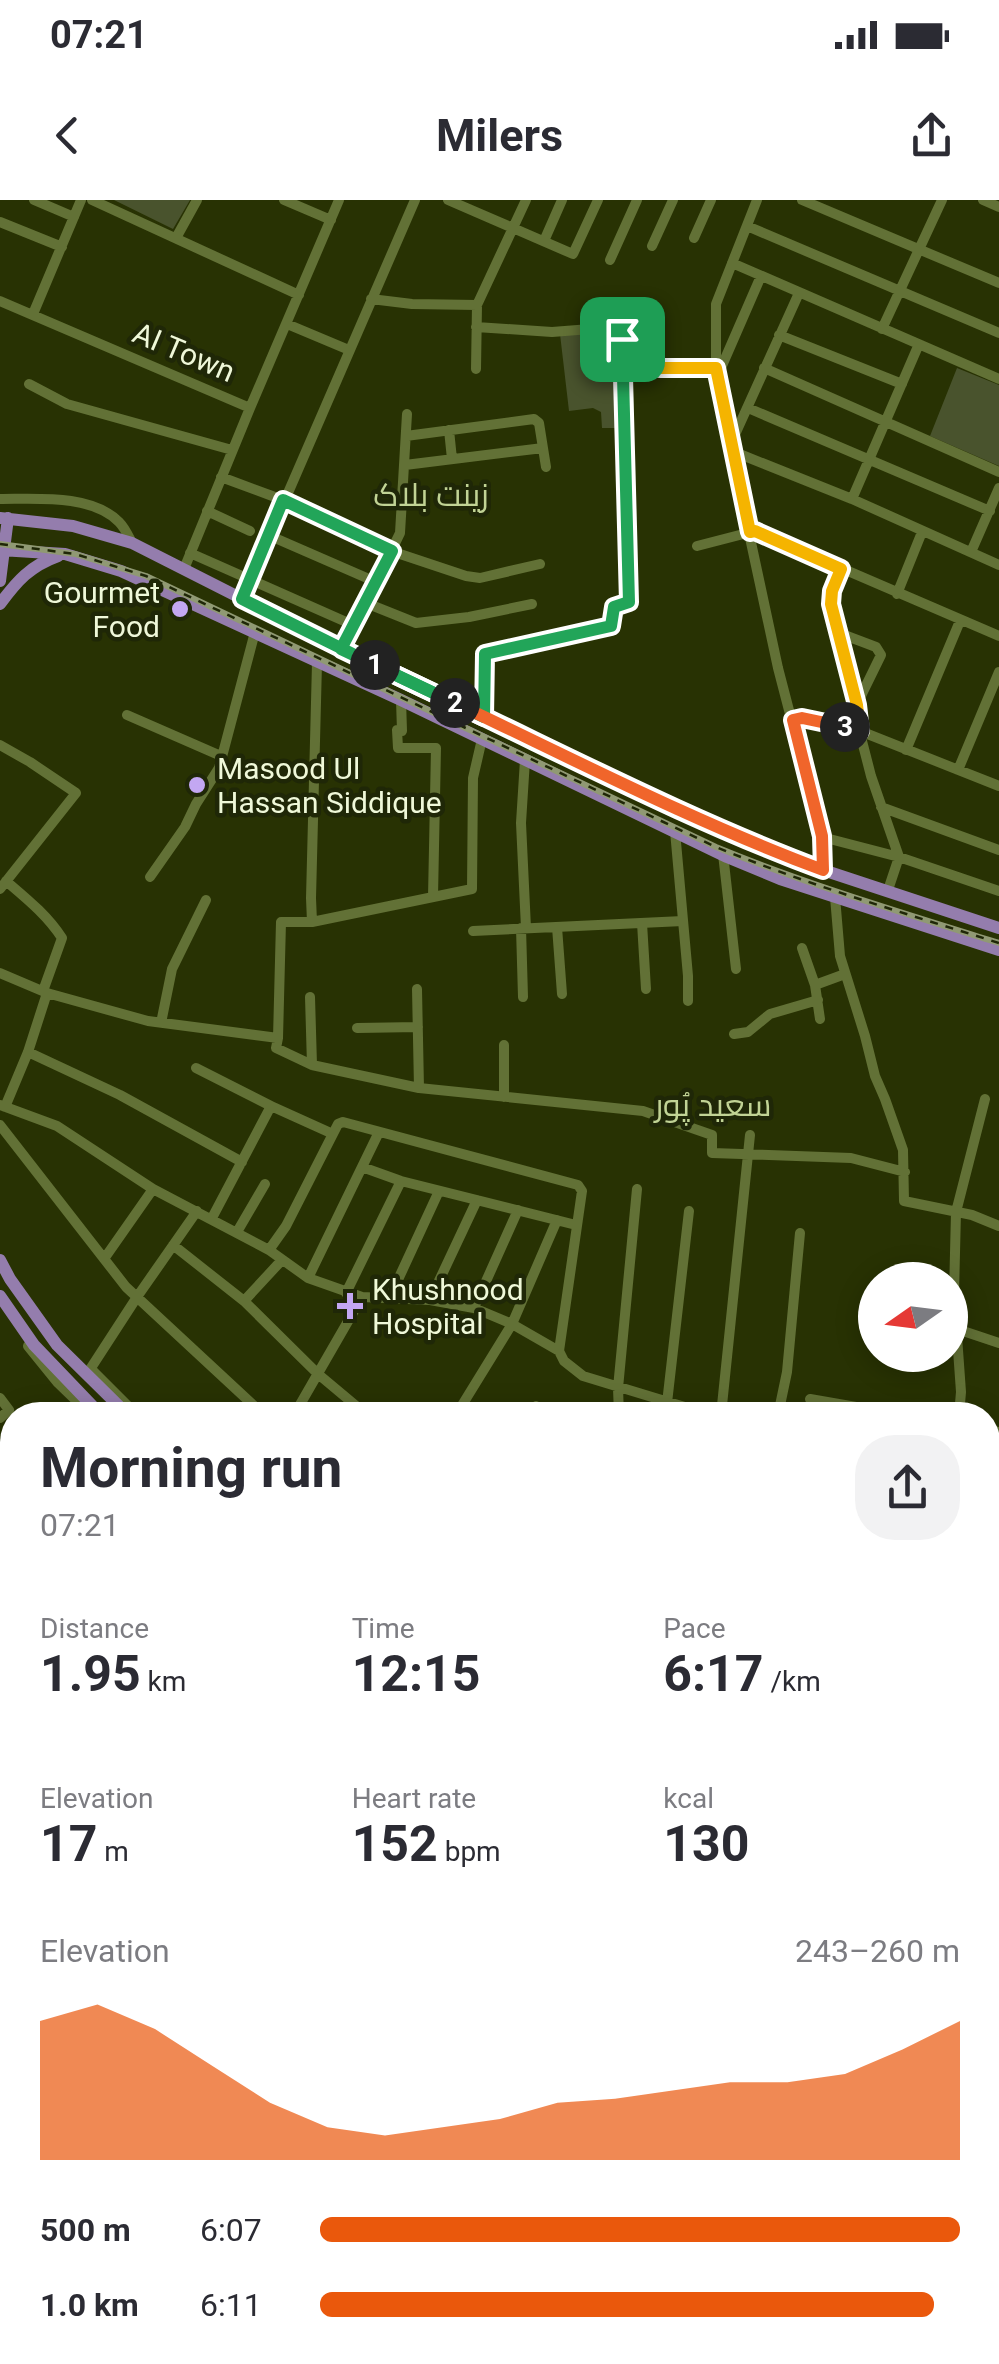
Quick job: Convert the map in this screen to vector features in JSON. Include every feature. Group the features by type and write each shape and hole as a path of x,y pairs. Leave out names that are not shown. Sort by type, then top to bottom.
{"main road":[{"path":"0,581 4,518 73,526 132,543 341,649 720,829 823,870 999,928"},
{"path":"2,550 65,554 121,571 723,854 780,878 999,950"},
{"path":"0,604 20,577 46,560 65,554"},
{"path":"0,1260 58,1345 116,1402"},
{"path":"0,1296 34,1345 89,1402"}],"street":[{"path":"33,314 81,200"},
{"path":"92,200 298,296"},
{"path":"176,238 197,200"},
{"path":"284,200 330,220"},
{"name":"AI Town","path":"3,302 250,408 339,200"},
{"path":"242,599 414,200"},
{"path":"448,200 574,254 598,200"},
{"path":"476,212 481,200"},
{"path":"476,368 477,305 526,200"},
{"path":"544,241 562,200"},
{"path":"610,260 637,200"},
{"path":"652,246 673,200"},
{"path":"694,238 711,200"},
{"path":"757,200 716,304 716,368 778,668 822,836 823,870"},
{"path":"802,200 999,283"},
{"path":"882,329 942,200"},
{"path":"983,200 999,207"},
{"path":"39,201 74,217"},
{"path":"0,222 62,247"},
{"path":"747,226 999,333"},
{"path":"732,263 999,379"},
{"path":"623,374 660,368 721,368 761,276"},
{"path":"730,445 799,293"},
{"path":"372,299 477,305"},
{"path":"0,315 3,302"},
{"path":"288,324 349,350"},
{"path":"476,327 552,332 603,328 660,368"},
{"path":"780,335 902,384"},
{"path":"484,717 485,654 611,626 614,607 629,602 622,339"},
{"path":"852,500 920,344"},
{"path":"764,368 999,472"},
{"path":"29,384 67,404 232,450"},
{"path":"184,569 250,408"},
{"path":"748,408 990,511"},
{"path":"341,649 392,551 402,522 408,414"},
{"path":"406,436 534,419 539,423 546,467"},
{"path":"449,430 452,459"},
{"path":"730,445 999,565"},
{"path":"405,464 543,448"},
{"path":"221,477 283,500 392,551 466,576 480,578 540,564"},
{"path":"971,552 999,488"},
{"path":"0,499 67,500 99,509 116,518 132,543"},
{"path":"207,511 250,531"},
{"path":"698,546 755,531 999,636"},
{"path":"897,594 922,532"},
{"path":"268,535 376,582"},
{"path":"190,553 353,625"},
{"path":"841,569 830,598 860,731 899,857 888,890"},
{"path":"366,603 416,623 532,604"},
{"path":"906,750 960,620"},
{"path":"150,877 186,827 218,768 255,632"},
{"path":"840,632 876,647 881,656 857,705"},
{"path":"312,922 318,663"},
{"path":"958,770 999,672"},
{"path":"401,700 398,748 436,748 433,897"},
{"path":"127,715 222,756"},
{"path":"793,720 802,718 860,731 999,786"},
{"path":"482,739 472,778 472,890 312,922 281,922 276,1048 312,1065 419,1088 643,1111 712,1134 712,1153 851,1158 904,1172"},
{"path":"0,746 76,794 3,885 30,901 62,938 28,1052 2,1106 58,1126 153,1189 237,1232 308,1278 362,1297 430,1300 474,1308 560,1351"},
{"path":"523,997 520,823 526,760"},
{"path":"881,807 999,850"},
{"path":"675,832 688,1001"},
{"path":"822,836 999,891"},
{"path":"723,854 736,969"},
{"path":"836,897 844,974 878,1087 886,1098 903,1150 904,1202 956,1212 999,1226"},
{"path":"161,1023 172,969 206,900"},
{"path":"473,931 684,921"},
{"path":"642,923 646,988"},
{"path":"557,927 562,994"},
{"path":"802,948 815,985 820,1019"},
{"path":"0,974 45,992 161,1023 278,1038"},
{"path":"815,985 844,974"},
{"path":"417,989 419,1088"},
{"path":"310,997 312,1065"},
{"path":"734,1034 748,1032 770,1014 818,1000"},
{"path":"357,1028 418,1027"},
{"path":"504,1044 504,1097"},
{"path":"28,1052 120,1095 242,1162"},
{"path":"196,1068 333,1134"},
{"path":"955,1262 956,1212 984,1099"},
{"path":"212,1218 271,1106"},
{"path":"268,1250 286,1226 338,1124 343,1122 578,1185 582,1191 560,1351 564,1361 583,1376 664,1402"},
{"path":"0,1125 137,1297 250,1402"},
{"path":"308,1278 379,1132"},
{"path":"722,1402 750,1135"},
{"path":"362,1167 402,1181 576,1225"},
{"path":"346,1293 402,1181"},
{"path":"237,1232 265,1184"},
{"path":"104,1260 153,1189"},
{"path":"619,1402 637,1189"},
{"path":"390,1297 440,1190"},
{"path":"430,1300 477,1200"},
{"path":"474,1308 518,1210"},
{"path":"122,1402 89,1372 197,1211"},
{"path":"667,1402 690,1211"},
{"path":"464,1402 512,1324 558,1220"},
{"path":"781,1402 800,1233"},
{"path":"173,1245 244,1301 351,1402"},
{"path":"244,1301 281,1261"},
{"path":"302,1402 362,1297"},
{"path":"0,1306 32,1352 77,1402"},
{"path":"968,1333 999,1343"},
{"path":"960,1372 961,1402"},
{"path":"810,1399 825,1402"}],"green space":[{"path":"114,200 190,200 173,229"},
{"path":"602,331 619,341 621,428 602,428 601,412 593,408 569,411 560,334"},
{"path":"957,368 999,385 999,466 930,436"}],"railway":[{"path":"0,544 75,554 146,576 716,847 821,886 999,943"}],"place":[{"name":"Gourmet Food","path":"180,609"},
{"name":"Masood Ul Hassan Siddique","path":"197,785"},
{"name":"Khushnood Hospital","path":"350,1306"}],"district":[{"name":"زینت بلاک","path":"431,495"},
{"name":"سعید پُور","path":"713,1105"}],"route":[{"path":"622,339 629,602 614,607 611,626 485,654 484,717 341,649 242,599 283,500 392,551 341,649 704,822 823,870 822,836 793,720 802,718 860,731 830,598 841,569 750,532 716,368 660,368 622,339"}]}
